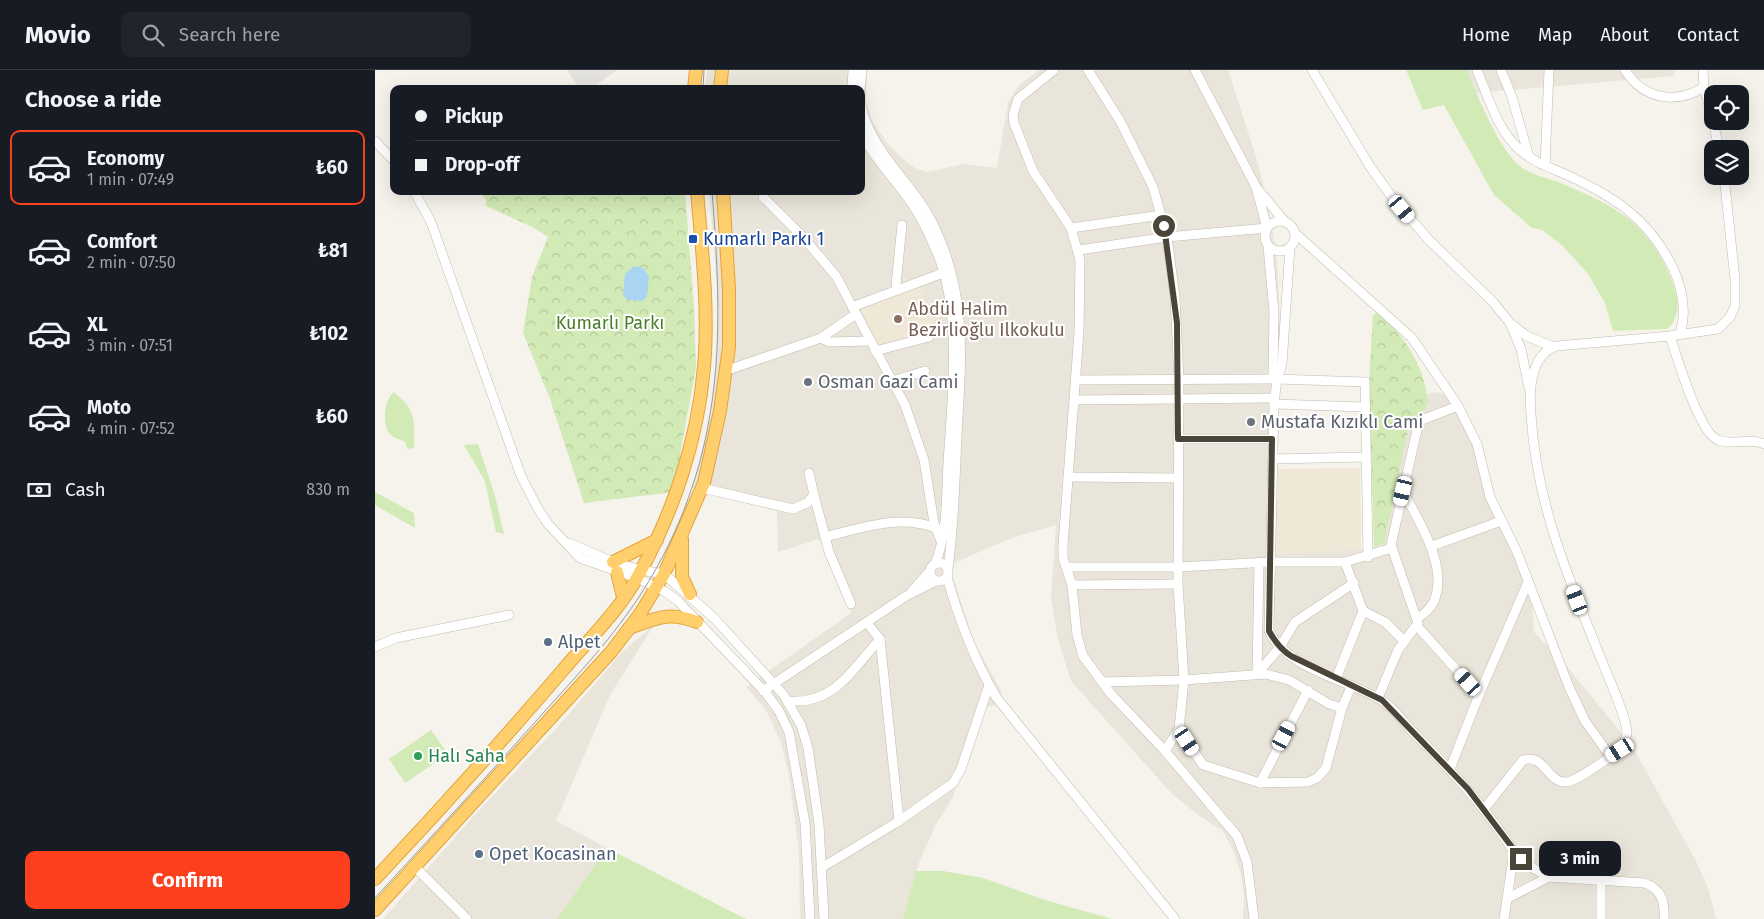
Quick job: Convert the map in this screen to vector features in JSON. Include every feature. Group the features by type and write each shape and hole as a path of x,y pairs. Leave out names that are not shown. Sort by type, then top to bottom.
{"highway":[{"path":"694,85 696,70"},
{"path":"720,85 722,70"},
{"path":"375,879 542,694 623,598 639,574 657,540 683,473 696,422 704,368 706,310 697,195"},
{"path":"375,910 611,652 664,574 702,488 720,411 729,347 729,289 723,195"},
{"path":"682,533 682,577 689,594"},
{"path":"623,598 615,567 657,540"},
{"path":"629,628 665,615 680,616 697,622"}],"street":[{"path":"852,85 853,70"},
{"path":"860,85 862,70"},
{"path":"1054,70 1018,99 1013,111 1013,119 1033,171 1071,228 1079,250 1081,310 1063,545 1072,585 1079,645 1087,664 1165,751 1240,842 1249,868 1254,918"},
{"path":"1087,70 1120,121 1144,167 1167,237 1177,323 1179,380 1177,478 1178,584 1184,680 1179,729 1165,751"},
{"path":"1195,70 1256,187 1285,222 1293,228 1295,233 1412,338 1458,406 1477,444 1490,497 1517,552 1569,687 1585,721 1610,756"},
{"path":"1312,70 1371,168 1428,239 1493,302 1510,323 1527,336 1553,347"},
{"path":"1477,70 1505,133 1514,145 1529,157 1616,200 1648,229 1666,255 1681,288 1684,314 1680,334"},
{"path":"1501,70 1512,97 1529,157"},
{"path":"1545,165 1549,70"},
{"path":"1625,70 1633,81 1644,90 1664,97 1685,96 1704,87 1703,70"},
{"path":"763,691 907,596 935,581 942,581 947,573 953,523 961,335 958,300 925,208 871,135 865,118"},
{"path":"865,139 911,204 943,256 943,273 953,332 948,455 941,543 932,567 931,577 935,581"},
{"path":"375,141 390,157"},
{"path":"1530,396 1537,363 1542,354 1553,347 1670,336 1717,328 1731,317 1734,310 1735,270 1725,185"},
{"path":"1256,187 1267,228 1265,238 1268,246 1274,312 1272,365 1273,374 1277,379"},
{"path":"415,195 435,232 440,252 526,488 548,524 567,543 615,567 639,574 664,574 689,594 776,684 788,701 801,726 808,748 817,810 824,919"},
{"path":"763,197 802,236 836,276 905,405 920,446 936,528 941,543"},
{"path":"1071,228 1161,215"},
{"path":"1079,250 1167,237 1267,228 1275,222 1285,222"},
{"path":"898,290 896,285 902,226"},
{"path":"1295,233 1290,247 1282,364 1277,379 1274,401 1269,631 1280,647 1291,656 1336,680 1382,700 1450,769 1484,809 1514,852 1529,866 1549,877 1644,884 1653,888 1664,902 1664,919"},
{"path":"1268,246 1277,251 1290,247"},
{"path":"725,371 821,338 854,311 898,290 943,273"},
{"path":"1484,809 1523,760 1538,760 1557,780 1564,782 1571,780 1624,745 1627,728 1549,523 1535,462 1530,396 1524,360 1510,323"},
{"path":"1670,336 1691,393 1709,434 1723,441 1756,441 1764,444"},
{"path":"875,351 929,337"},
{"path":"821,338 829,342 870,341"},
{"path":"892,381 925,371"},
{"path":"1076,380 1277,379 1365,382 1368,557"},
{"path":"1075,400 1178,399 1274,401 1365,407"},
{"path":"1458,406 1419,421 1391,545 1418,622 1479,695"},
{"path":"1178,439 1272,439"},
{"path":"1272,459 1366,457"},
{"path":"809,472 825,537 851,604"},
{"path":"1068,477 1177,478"},
{"path":"702,488 788,509 803,505 814,495"},
{"path":"1378,698 1398,650 1434,603 1437,594 1437,579 1432,546 1403,491"},
{"path":"825,537 899,521 918,522 936,528"},
{"path":"1432,546 1501,521"},
{"path":"1067,567 1178,567 1270,562 1345,562 1368,557 1392,548"},
{"path":"1336,680 1363,611 1345,562"},
{"path":"1257,674 1259,563"},
{"path":"907,596 932,567 943,564 967,637 989,685 1013,720 1175,919"},
{"path":"639,574 678,601 763,691 783,719 794,750 805,823 810,919"},
{"path":"1450,769 1479,695 1528,582"},
{"path":"1257,674 1280,647 1295,622 1353,583"},
{"path":"1072,585 1178,584"},
{"path":"1363,611 1385,622 1404,641"},
{"path":"375,647 396,638 509,615"},
{"path":"867,623 880,639 899,821"},
{"path":"788,701 812,700 832,692 880,639"},
{"path":"1102,682 1184,680 1257,674 1281,677 1308,690 1329,704 1342,708"},
{"path":"821,868 899,821 946,790 957,779 989,685"},
{"path":"1179,729 1203,765 1260,783 1308,782 1321,775 1329,760 1342,708 1351,687"},
{"path":"1260,783 1308,690"},
{"path":"1504,919 1514,852"},
{"path":"415,867 467,919"},
{"path":"1508,898 1549,877"},
{"path":"1601,881 1601,919"},
{"path":"1167,909 1179,919"}],"shaded area":[{"path":"567,70 617,70 596,85 577,85"},
{"path":"707,70 867,70 866,103 872,121 888,144 901,157 915,168 927,172 964,164 997,168 1008,103 1019,85 1039,70 1228,70 1258,163 1271,221 1277,262 1280,325 1276,554 1377,548 1382,545 1409,425 1415,416 1428,406 1426,394 1436,392 1449,397 1456,403 1491,490 1532,603 1534,632 1569,669 1632,746 1696,861 1708,888 1716,919 1243,919 1244,895 1241,874 1234,852 1223,831 1173,795 1071,681 1058,639 1051,598 1056,525 1012,538 949,565 975,644 1002,692 994,706 982,709 953,797 936,824 920,860 903,919 800,919 799,853 789,775 781,743 770,718 763,706 746,687 851,613 819,539 778,552 777,511 692,488 711,415 718,344 717,287 709,195 865,195 865,85 705,85"},
{"path":"1467,70 1676,70 1673,76 1477,93"},
{"name":"Abdül Halim Bezirlioğlu Ilkokulu","path":"921,286 936,329 875,345 860,308"},
{"path":"1360,468 1361,549 1276,554 1278,469"},
{"path":"654,625 610,695 556,821 607,848 557,919 383,919 472,818 562,722 623,651"}],"green space":[{"path":"1406,70 1467,70 1496,135 1520,166 1533,174 1579,191 1614,209 1643,232 1655,247 1665,265 1676,293 1677,310 1671,325 1667,329 1613,331 1605,303 1588,274 1563,246 1542,230 1532,228 1494,195 1444,105 1423,110"},
{"name":"Kumarlı Parkı","path":"483,195 685,195 694,306 696,368 673,492 584,503 550,399 523,333 532,277 548,237 532,227 486,206 486,200"},
{"path":"1377,312 1405,341 1412,353 1423,377 1428,403 1409,425 1384,543 1374,548 1369,382 1373,315"},
{"path":"394,392 407,405 413,417 414,448 407,449 405,442 393,437 387,430 386,406"},
{"path":"478,444 495,496 504,534 496,532 485,481 464,445"},
{"path":"375,492 414,513 415,528 375,505"},
{"name":"Halı Saha","path":"431,730 448,754 405,783 389,759"},
{"path":"607,848 746,919 557,919"},
{"path":"916,871 943,871 983,878 1045,900 1112,919 903,919"}],"water":[{"path":"634,266 643,268 649,276 647,297 642,301 628,300 623,295 625,274"}],"tram line":[{"path":"703,85 704,70"},
{"path":"375,898 497,765 596,653 644,590 668,546 679,523 696,475 703,450 713,396 718,308 712,195"}],"place":[{"name":"Kumarlı Parkı 1","path":"693,239"},
{"name":"Abdül Halim Bezirlioğlu Ilkokulu","path":"898,319"},
{"name":"Osman Gazi Cami","path":"808,382"},
{"name":"Mustafa Kızıklı Cami","path":"1251,422"},
{"name":"Alpet","path":"548,642"},
{"name":"Halı Saha","path":"418,756"},
{"name":"Opet Kocasinan","path":"479,854"}],"route":[{"path":"1164,226 1172,272 1179,348 1178,439 1272,439 1269,631 1274,640 1281,649 1291,656 1351,687 1382,700 1468,789 1521,859"}]}
